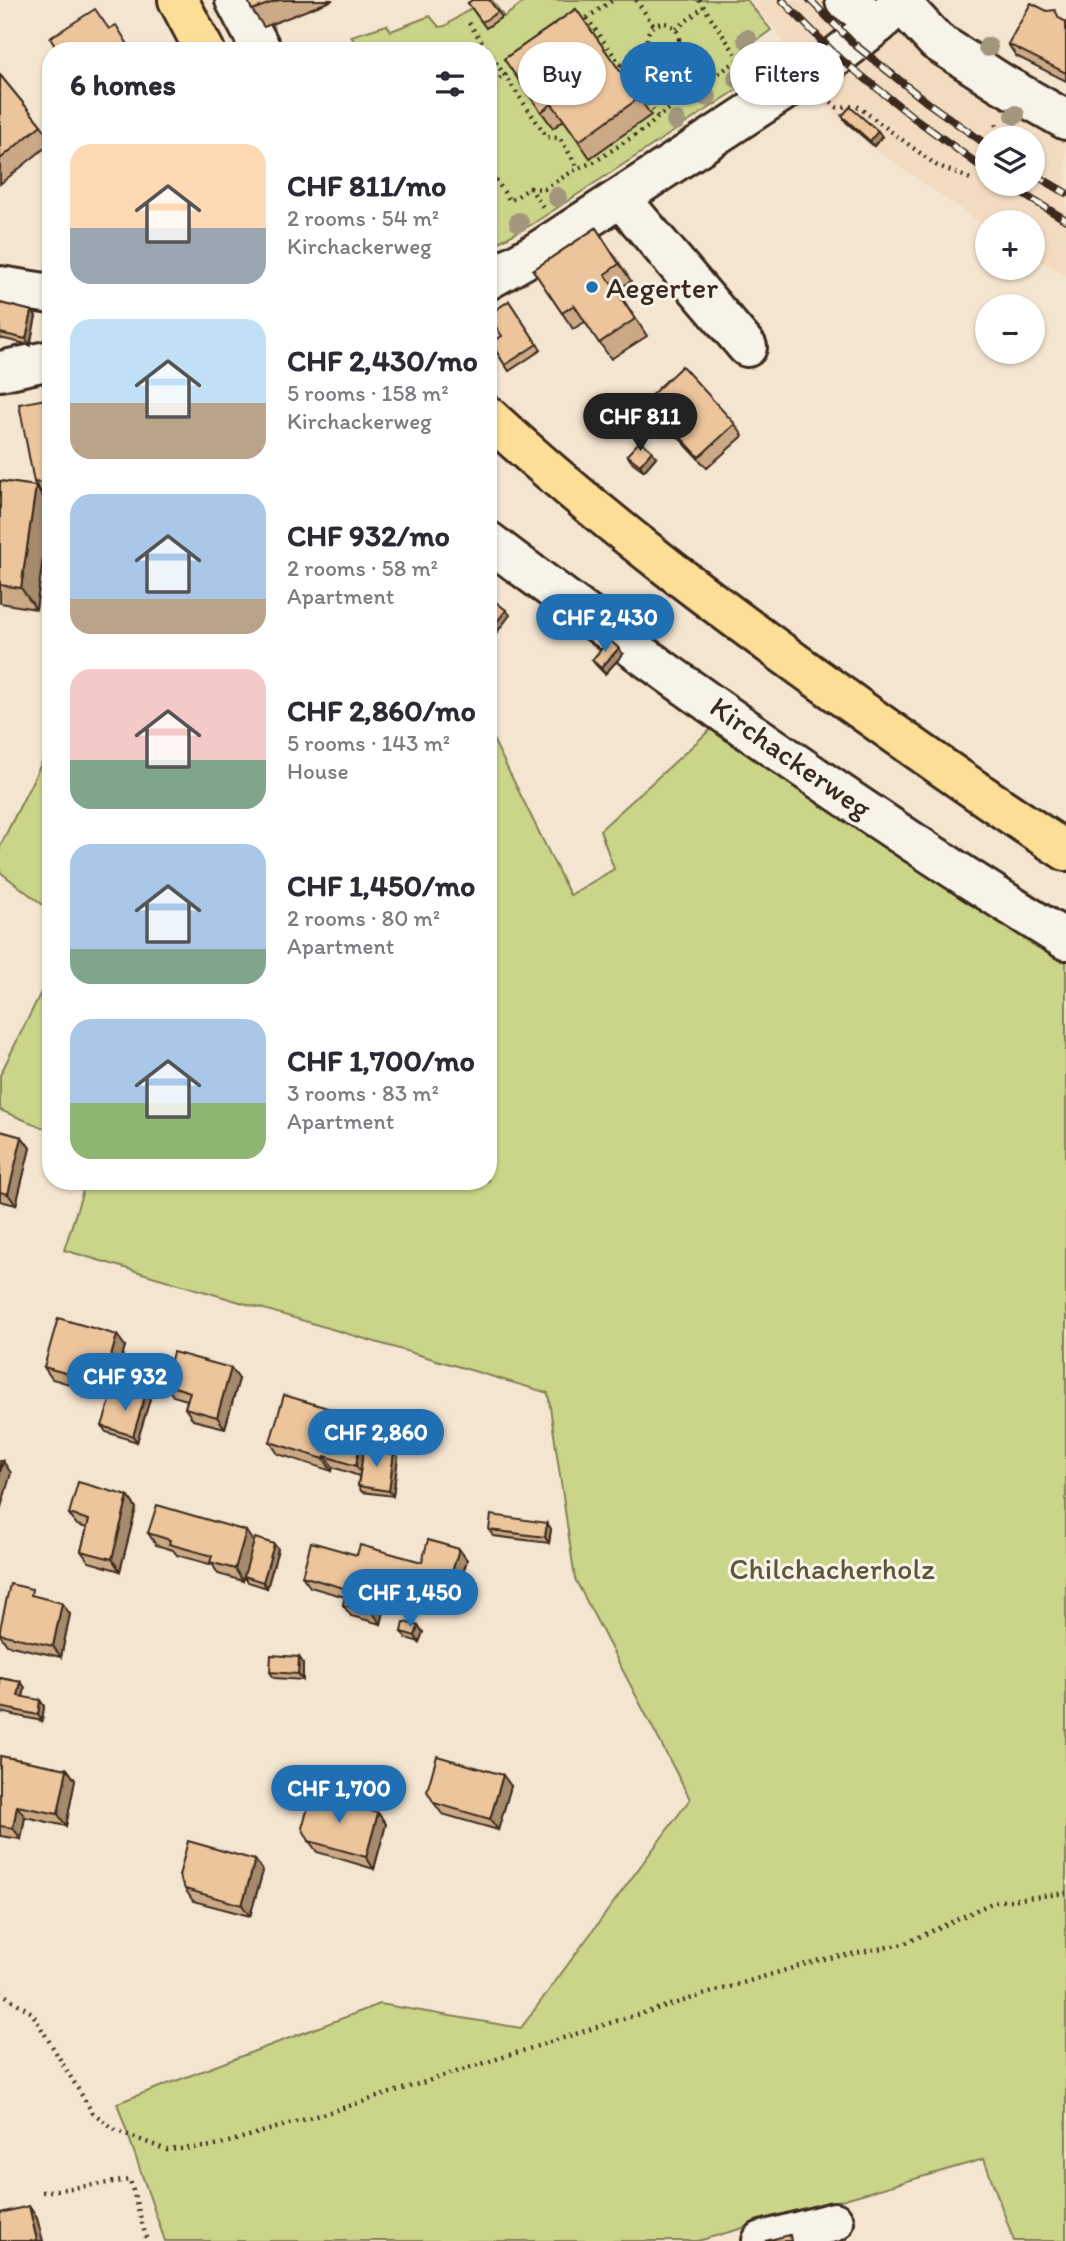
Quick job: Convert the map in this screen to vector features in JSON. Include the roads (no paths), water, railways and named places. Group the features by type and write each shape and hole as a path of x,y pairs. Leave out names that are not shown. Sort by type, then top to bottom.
{"main road":[{"path":"178,0 200,42"},
{"path":"497,424 615,527 766,642 996,806 1066,851"}],"street":[{"path":"235,0 257,42"},
{"path":"845,0 893,9 1001,83 1066,120"},
{"path":"497,275 621,199 805,78 837,56 893,9"},
{"path":"621,199 747,347"},
{"path":"0,286 42,293"},
{"path":"0,371 42,362"},
{"name":"Kirchackerweg","path":"497,548 753,733 979,886 1066,940"},
{"path":"762,2241 834,2222"}],"railway":[{"path":"782,0 837,56 975,162"},
{"path":"810,0 854,44 975,136"},
{"path":"1045,181 1066,193"},
{"path":"1026,196 1066,220"}],"place":[{"name":"Aegerter","path":"592,287"}],"park label":[{"name":"Chilchacherholz","path":"832,1568"}]}
